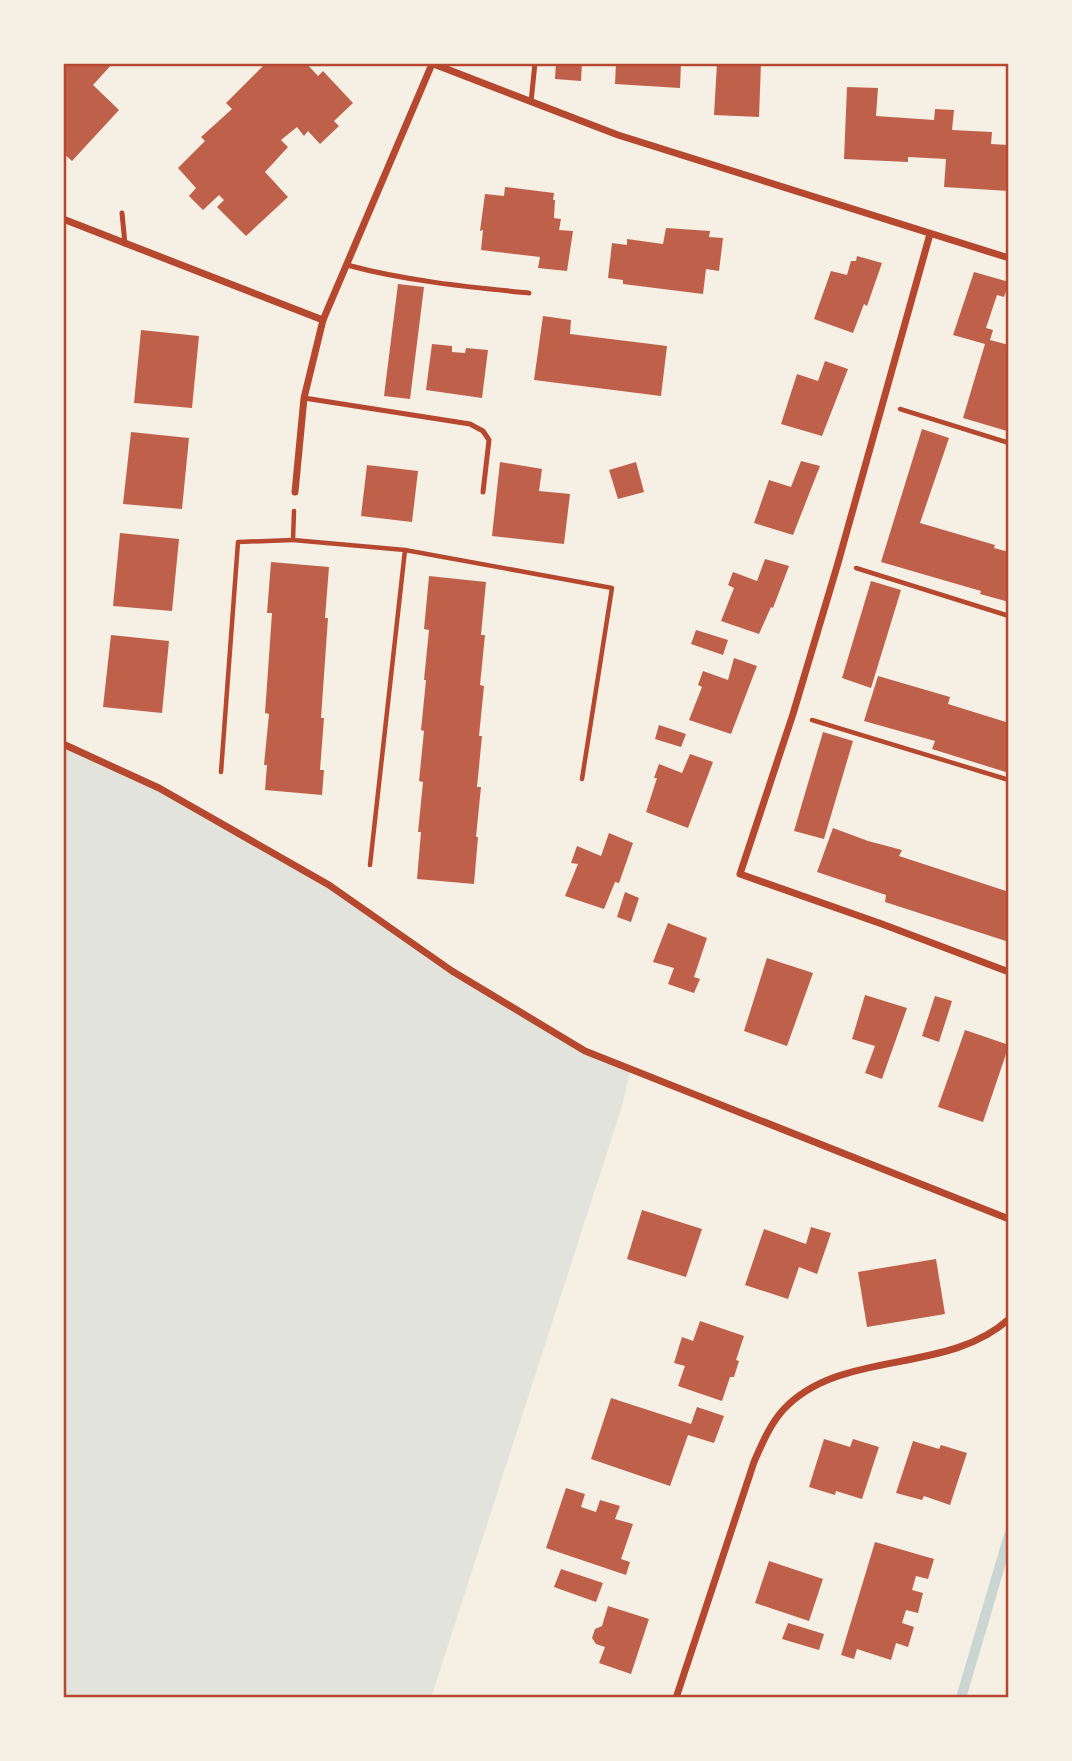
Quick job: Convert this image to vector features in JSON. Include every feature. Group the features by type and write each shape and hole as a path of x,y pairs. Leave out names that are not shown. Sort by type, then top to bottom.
{"street":[{"path":"295,492 304,398 323,320 431,63 618,135 1009,258"},
{"path":"63,219 323,320"},
{"path":"930,234 838,563 793,714 740,874 1009,972"},
{"path":"63,744 159,788 329,885 452,971 585,1051 1009,1219"},
{"path":"676,1698 754,1462 769,1429 783,1410 802,1394 847,1373 949,1351 993,1332 1009,1319"}],"lane":[{"path":"531,102 535,63"},
{"path":"122,213 125,244"},
{"path":"347,265 372,272 528,293"},
{"path":"304,398 470,424 483,431 489,440 483,492"}],"path":[{"path":"883,404 1009,443"},
{"path":"293,540 295,492"},
{"path":"221,772 238,542 293,540 405,550 612,588 582,779"},
{"path":"370,866 405,550"},
{"path":"838,563 1009,616"},
{"path":"793,714 1009,780"}],"shaded area":[{"path":"63,744 159,788 329,885 452,971 585,1051 631,1069 622,1106 431,1698 63,1698"}],"building":[{"path":"63,63 113,63 93,85 119,110 72,161 63,153"},
{"path":"266,63 306,63 318,76 323,71 353,103 334,121 339,126 320,144 308,131 304,136 297,127 281,140 288,147 265,172 288,197 246,236 217,207 224,200 219,195 203,210 189,196 196,188 178,168 205,141 201,137 232,109 226,103"},
{"path":"556,63 582,63 581,81 555,79"},
{"path":"616,63 681,63 680,88 615,84"},
{"path":"717,63 761,63 759,117 714,115"},
{"path":"847,87 878,88 876,116 934,120 935,109 954,110 952,130 992,132 991,144 1009,145 1009,191 944,187 946,159 908,157 908,162 844,159"},
{"path":"505,187 554,193 554,218 561,219 559,230 573,231 567,271 538,268 540,257 481,250 483,230 480,231 485,194 504,196"},
{"path":"666,228 710,231 709,237 723,238 719,271 706,269 703,294 623,284 623,280 608,278 612,243 627,245 627,239 663,244"},
{"path":"857,256 882,263 867,306 864,304 853,333 814,319 831,271 847,275 851,261 856,261"},
{"path":"974,272 1009,282 1004,297 997,295 986,328 993,330 990,340 1009,345 1007,431 963,418 985,344 953,335"},
{"path":"398,284 424,287 410,399 384,396"},
{"path":"543,316 571,320 570,334 667,346 661,396 534,380"},
{"path":"141,330 199,336 192,408 134,403"},
{"path":"432,344 452,346 452,352 465,353 466,348 488,350 482,398 426,390"},
{"path":"825,361 848,369 822,436 781,424 797,374 818,381"},
{"path":"922,429 949,438 920,523 995,545 994,548 1009,552 1009,602 980,594 981,591 881,562"},
{"path":"131,432 189,438 182,509 123,504"},
{"path":"801,461 820,466 793,535 754,523 769,480 791,487"},
{"path":"500,462 542,469 539,491 570,494 564,544 492,536"},
{"path":"636,462 644,492 618,499 609,470"},
{"path":"367,465 418,471 412,522 361,516"},
{"path":"120,533 179,539 172,611 113,606"},
{"path":"765,559 789,566 773,608 771,607 759,634 721,621 734,588 728,585 733,572 757,581"},
{"path":"271,562 329,567 321,718 324,718 320,770 324,770 322,795 265,790 267,765 264,765 269,714 265,713 272,613 267,613"},
{"path":"429,576 486,582 481,635 485,635 480,685 484,686 479,736 482,736 477,787 481,787 474,884 417,879 423,782 419,781 424,731 421,730 429,630 424,629"},
{"path":"871,581 901,590 871,688 842,678"},
{"path":"696,630 728,640 723,655 691,644"},
{"path":"111,635 169,641 162,713 103,707"},
{"path":"734,658 757,666 731,734 689,720 702,687 698,685 703,671 728,680"},
{"path":"878,676 950,697 948,704 1009,723 1009,773 932,749 935,741 864,721"},
{"path":"659,725 686,734 681,747 655,739"},
{"path":"823,732 853,741 824,839 794,831"},
{"path":"690,754 713,762 688,828 646,812 659,764 682,773"},
{"path":"833,828 902,850 899,856 1009,892 1009,942 885,902 886,895 817,872"},
{"path":"609,833 633,843 619,883 615,882 604,909 565,896 578,864 571,863 577,846 601,856"},
{"path":"625,892 639,898 631,922 617,917"},
{"path":"668,923 707,938 694,977 700,979 694,993 668,984 674,968 653,962"},
{"path":"767,958 813,973 787,1046 744,1031"},
{"path":"865,995 907,1008 882,1079 865,1073 875,1046 852,1039"},
{"path":"935,996 952,1001 939,1042 922,1036"},
{"path":"965,1030 1009,1045 983,1122 938,1107"},
{"path":"642,1210 702,1229 686,1277 627,1259"},
{"path":"811,1227 831,1233 817,1274 799,1267 788,1299 745,1285 764,1229 806,1244"},
{"path":"936,1259 945,1314 867,1327 858,1272"},
{"path":"700,1321 744,1336 734,1377 730,1377 722,1401 678,1386 685,1366 674,1363 682,1337 693,1341"},
{"path":"611,1398 691,1424 697,1407 724,1416 714,1443 688,1435 670,1486 591,1459"},
{"path":"824,1439 850,1447 853,1439 879,1447 862,1499 809,1487"},
{"path":"913,1441 939,1449 941,1445 967,1453 950,1505 924,1496 922,1500 896,1493"},
{"path":"566,1488 585,1494 581,1507 596,1512 600,1500 620,1506 615,1519 633,1524 621,1559 630,1562 626,1575 546,1548"},
{"path":"875,1542 934,1559 928,1579 916,1576 912,1590 923,1593 918,1613 906,1610 902,1623 914,1627 908,1647 896,1643 891,1660 857,1649 854,1659 841,1655"},
{"path":"769,1561 823,1579 809,1621 755,1603"},
{"path":"561,1569 603,1583 596,1602 554,1587"},
{"path":"608,1606 649,1619 631,1674 599,1663 605,1647 596,1644 592,1638 595,1629 602,1626"},
{"path":"788,1623 824,1634 819,1650 782,1639"}],"waterway":[{"path":"961,1698 1009,1535"}]}
